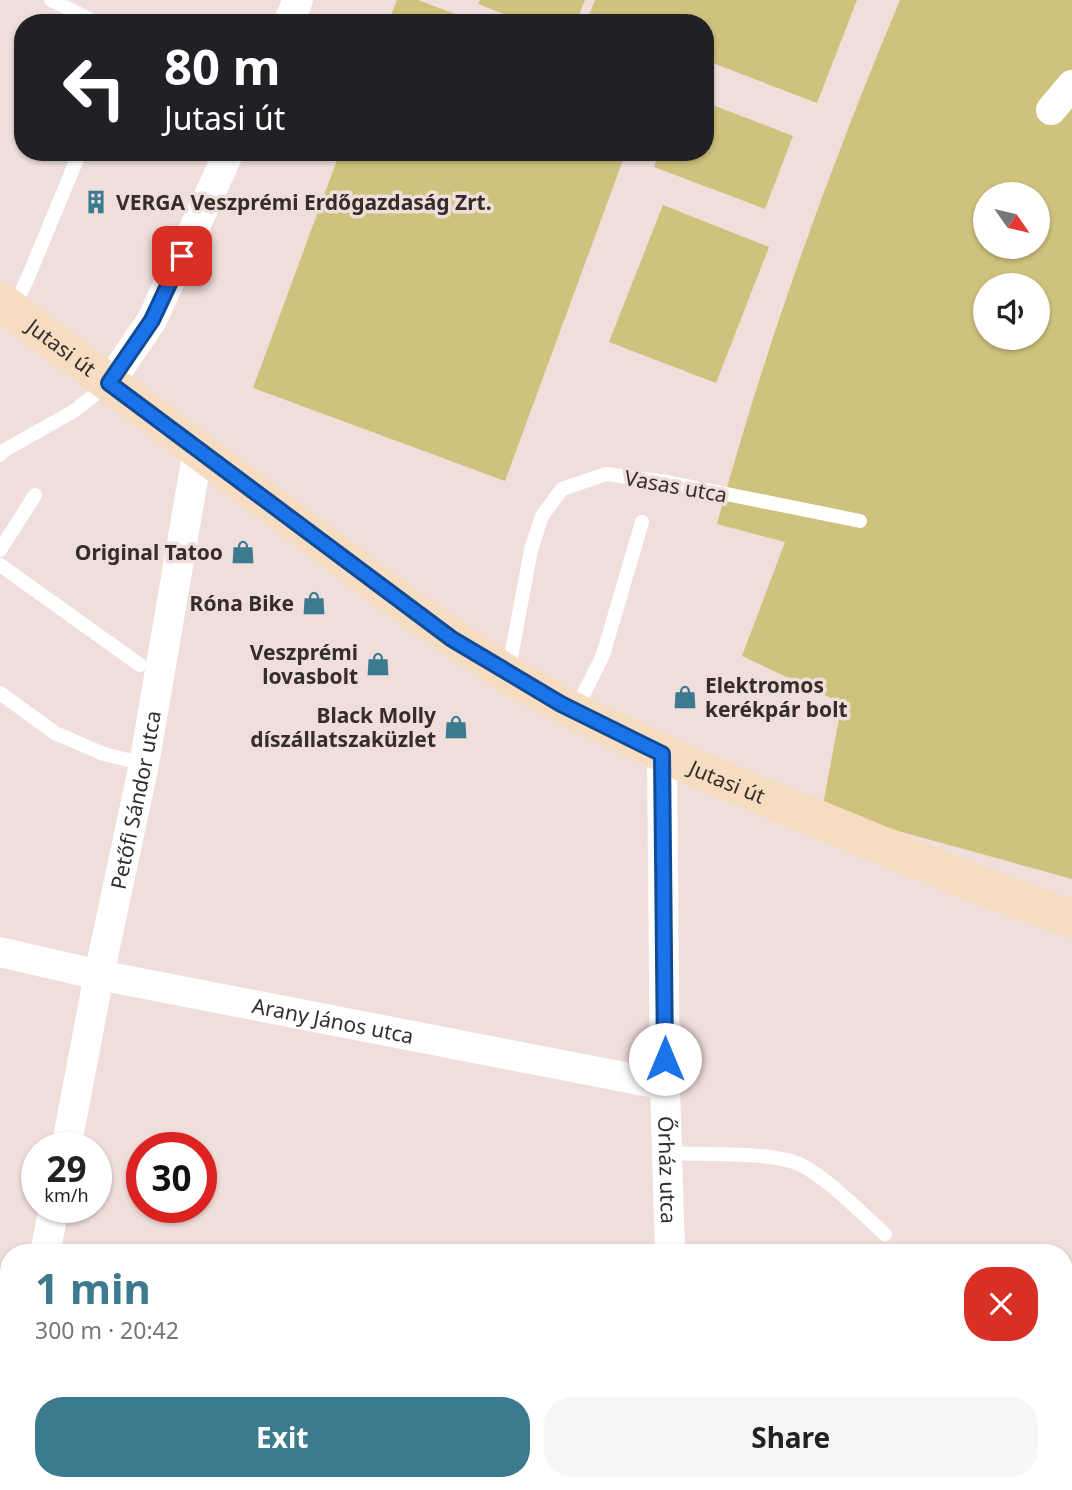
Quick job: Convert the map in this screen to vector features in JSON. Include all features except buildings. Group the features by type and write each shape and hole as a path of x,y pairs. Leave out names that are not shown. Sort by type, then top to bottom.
{"street":[{"path":"1051,110 1072,85"},
{"path":"109,383 152,320 225,161"},
{"name":"Jutasi út","path":"6,306 414,612 507,674 575,712 662,754 976,884 1072,919"},
{"name":"Petőfi Sándor utca","path":"69,1132 144,764 198,450"},
{"name":"Őrház utca","path":"662,754 665,1085 670,1244"},
{"name":"Arany János utca","path":"0,952 99,975 665,1085"},
{"path":"48,1244 51,1223"}],"lane":[{"path":"51,0 79,14"},
{"path":"6,306 26,282 76,161"},
{"path":"1,452 74,411 109,383"},
{"name":"Vasas utca","path":"507,674 531,550 542,516 562,489 606,474 667,482 860,521"},
{"path":"0,550 35,495"},
{"path":"575,712 604,654 642,522"},
{"path":"0,565 140,664"},
{"path":"0,693 55,733 104,754 144,764"},
{"path":"667,1153 774,1157 800,1164 885,1234"}],"shaded area":[{"path":"397,0 418,0 455,14 392,14"},
{"path":"480,0 585,0 580,14 504,14 478,4"},
{"path":"595,0 857,0 817,103 714,63 714,14 589,14"},
{"path":"900,0 1072,0 1072,879 822,810 842,703 742,656 785,542 717,524 777,325 824,194"},
{"path":"714,105 793,136 765,209 654,167 656,161 714,161"},
{"path":"337,161 623,161 505,481 253,388"},
{"path":"663,205 769,247 716,383 609,342"}],"place":[{"name":"VERGA Veszprémi Erdőgazdaság Zrt.","path":"96,202"},
{"name":"Original Tatoo","path":"243,552"},
{"name":"Róna Bike","path":"314,603"},
{"name":"Veszprémi lovasbolt","path":"378,664"},
{"name":"Elektromos kerékpár bolt","path":"685,697"},
{"name":"Black Molly díszállatszaküzlet","path":"456,727"}],"route":[{"path":"182,256 152,320 109,383 452,639 561,704 662,754 665,1059"}]}
